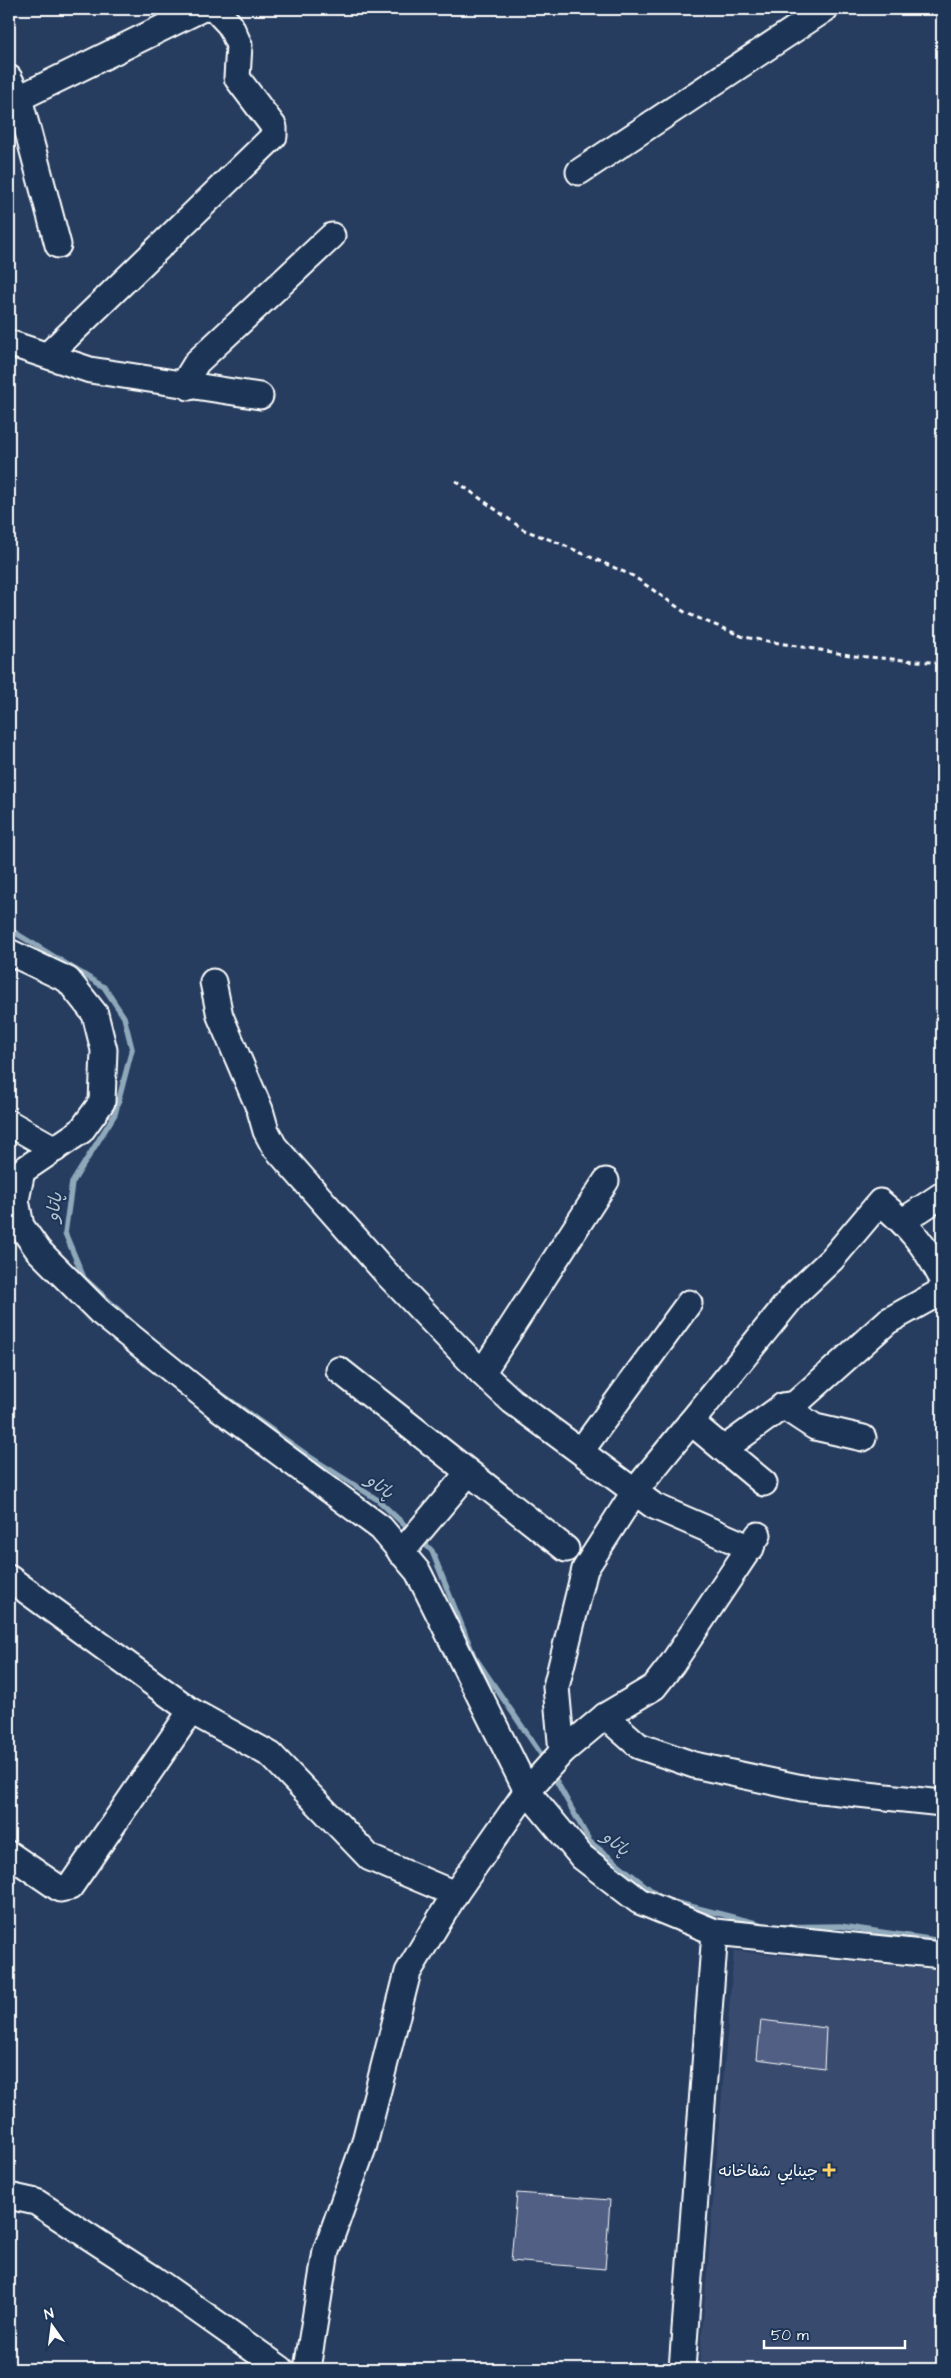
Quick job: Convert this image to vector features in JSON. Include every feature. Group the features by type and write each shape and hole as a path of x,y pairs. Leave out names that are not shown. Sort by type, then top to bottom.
{"street":[{"path":"58,245 12,93 201,9"},
{"path":"48,356 274,136 274,127 237,78 239,45 230,25 215,9"},
{"path":"578,172 825,9"},
{"path":"190,387 189,375 196,362 332,236"},
{"path":"9,343 90,370 190,387 260,396"},
{"path":"9,952 68,980 95,1014 104,1050 102,1102 81,1131 22,1171 12,1204 21,1226 38,1250 100,1312 219,1408 381,1528 418,1572 527,1791 582,1857 639,1901 715,1932 942,1955"},
{"path":"213,982 220,1016 260,1110 266,1131 274,1146 388,1275 482,1373 512,1401 654,1506 754,1542 672,1664 654,1687 605,1716 562,1752 527,1791 455,1894 408,1972 364,2144 326,2251 307,2369"},
{"path":"9,1123 56,1149"},
{"path":"482,1373 606,1181"},
{"path":"903,1221 942,1195"},
{"path":"562,1752 556,1687 585,1569 635,1491 794,1295 832,1260 880,1202 903,1221 925,1247 942,1278"},
{"path":"724,1449 783,1406 795,1404 888,1321 942,1290"},
{"path":"581,1451 689,1303"},
{"path":"339,1370 566,1549"},
{"path":"783,1406 815,1427 862,1438"},
{"path":"691,1422 764,1483"},
{"path":"401,1553 468,1473"},
{"path":"9,1578 191,1711 271,1755 370,1858 455,1894"},
{"path":"9,1854 60,1889 70,1887 191,1711"},
{"path":"605,1716 639,1746 694,1765 802,1788 942,1803"},
{"path":"682,2369 715,1932"},
{"path":"9,2196 36,2202 154,2280 281,2369"}],"path":[{"path":"456,481 524,530 559,543 633,576 686,613 744,637 855,656 942,663"}],"shaded area":[{"name":"چينايي شفاخانه","path":"734,1951 942,1970 942,2369 699,2369"}],"building":[{"path":"761,2020 826,2028 824,2068 757,2059"},
{"path":"517,2193 610,2200 605,2269 511,2261"}],"waterway":[{"name":"پاتاو","path":"9,929 104,987 124,1017 132,1049 115,1114 72,1183 65,1233 84,1278 136,1326"},
{"name":"پاتاو","path":"217,1391 310,1457 378,1500 412,1532"},
{"name":"پاتاو","path":"421,1540 432,1551 474,1656 545,1760"},
{"name":"پاتاو","path":"552,1773 590,1842 662,1899 772,1927 840,1926 942,1941"}],"place":[{"name":"چينايي شفاخانه","path":"829,2170"}]}
